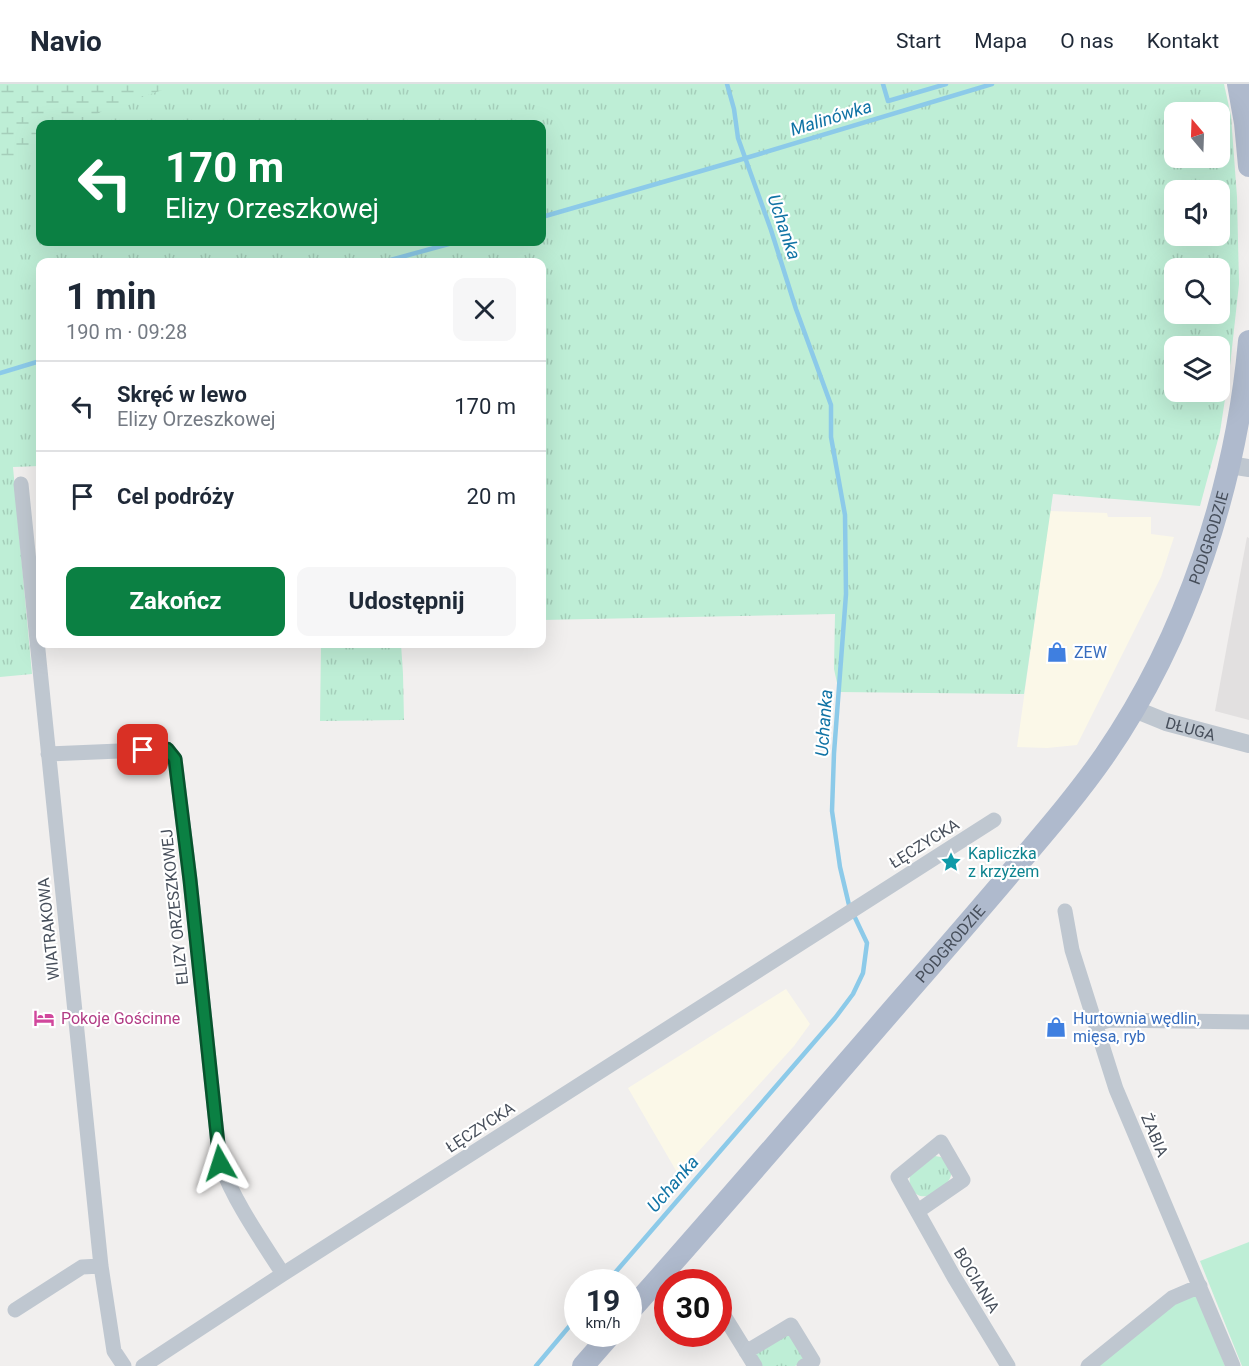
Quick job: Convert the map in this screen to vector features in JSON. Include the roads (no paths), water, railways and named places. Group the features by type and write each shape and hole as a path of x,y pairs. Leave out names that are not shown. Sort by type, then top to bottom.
{"main road":[{"path":"1238,84 1249,166"},
{"name":"PODGRODZIE","path":"642,1297 1068,806 1134,709 1174,629 1194,580 1216,515 1239,466 1238,425 1249,341"},
{"path":"583,1366 600,1347"}],"street":[{"name":"WIATRAKOWA","path":"21,484 36,634"},
{"name":"WIATRAKOWA","path":"37,648 101,1266 114,1351 124,1366"},
{"name":"DŁUGA","path":"1134,709 1166,722 1249,744"},
{"name":"ELIZY ORZESZKOWEJ","path":"48,754 167,749 175,759 220,1163 238,1203 283,1274"},
{"name":"ŁĘCZYCKA","path":"143,1366 283,1274 994,820"},
{"name":"ŻABIA","path":"1065,911 1072,950 1116,1089 1233,1366"},
{"path":"1095,1024 1110,1020 1249,1022"},
{"name":"BOCIANIA","path":"918,1211 963,1180 941,1142 898,1177 954,1277 1008,1366"},
{"path":"15,1310 82,1267 101,1266"},
{"path":"1088,1366 1172,1298 1200,1286"},
{"path":"746,1352 791,1325 813,1361 804,1366"},
{"path":"732,1329 755,1366"}],"waterway":[{"name":"Uchanka","path":"618,1269 835,1018 853,994 863,973 867,943 849,905 840,867 832,811 846,594 845,515 831,437 831,405 738,138 734,109 727,84"},
{"path":"883,84 888,101 946,84"},
{"name":"Malinówka","path":"546,216 992,84"},
{"path":"398,258 441,246"},
{"path":"0,373 36,362"},
{"name":"Uchanka","path":"536,1366 564,1333"}],"place":[{"name":"ZEW","path":"1057,652"},
{"name":"Kapliczka z krzyżem","path":"951,862"},
{"name":"Pokoje Gościnne","path":"44,1018"},
{"name":"Hurtownia wędlin, mięsa, ryb","path":"1056,1027"}]}
